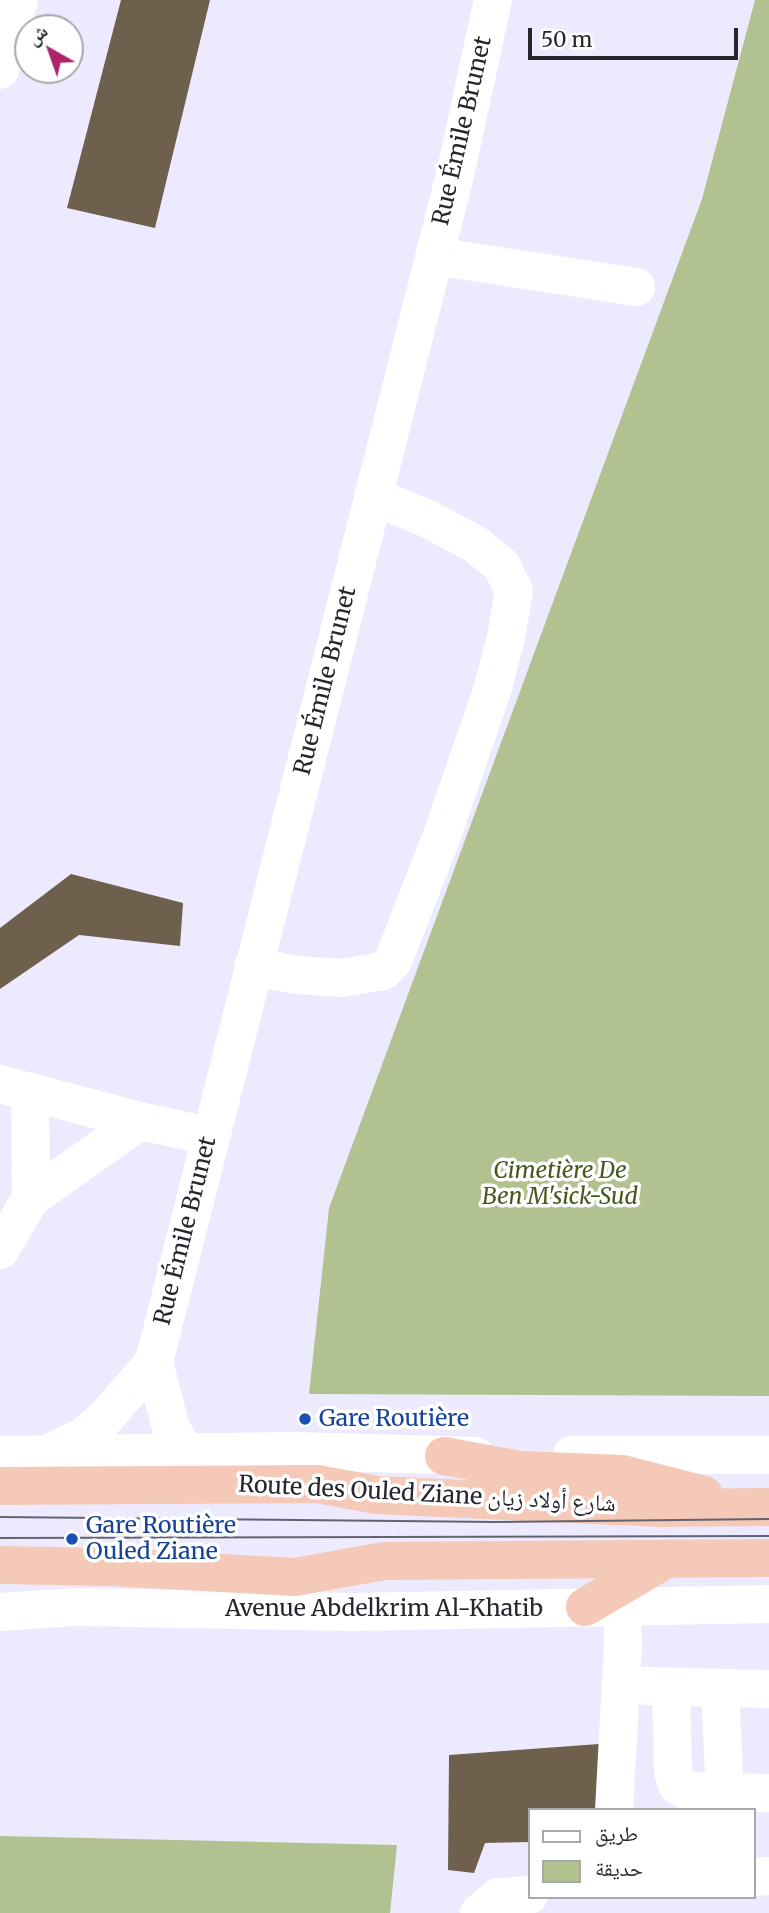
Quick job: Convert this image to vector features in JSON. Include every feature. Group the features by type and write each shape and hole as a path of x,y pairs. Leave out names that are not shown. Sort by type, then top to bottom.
{"highway":[{"path":"444,1456 520,1470 622,1474 756,1507"},
{"name":"Route des Ouled Ziane شارع أولاد زيان","path":"0,1486 317,1484 377,1495 659,1508 756,1507"},
{"path":"0,1564 295,1577 384,1561 769,1558"},
{"path":"604,1607 667,1559"}],"street":[{"path":"0,70 19,0"},
{"name":"Rue Émile Brunet","path":"47,1454 84,1436 105,1418 154,1362 434,256 493,0"},
{"path":"434,256 636,287"},
{"path":"253,967 297,975 342,978 383,971 393,961 409,928 450,814 492,691 506,638 514,591 501,565 475,544 428,519 373,496"},
{"path":"31,1198 15,1088 139,1121 210,1136"},
{"path":"0,1250 31,1198 139,1121"},
{"name":"Rue Émile Brunet","path":"154,1362 171,1428 185,1453"},
{"path":"0,1455 295,1451 444,1456 769,1454"},
{"name":"Avenue Abdelkrim Al-Khatib","path":"0,1612 76,1607 352,1612 769,1604"},
{"path":"0,1631 76,1607"},
{"path":"604,1607 620,1685 614,1808"},
{"path":"620,1685 769,1689"},
{"path":"671,1686 673,1772 677,1785 687,1791 769,1793"},
{"path":"720,1688 725,1794"},
{"path":"479,1913 498,1896 528,1895"}],"green space":[{"name":"Cimetière De Ben M'sick-Sud","path":"755,0 769,0 769,1396 309,1394 329,1208 702,199"},
{"path":"0,1836 397,1845 390,1913 0,1913"}],"building":[{"path":"121,0 210,0 155,228 67,208"},
{"path":"71,874 183,903 180,946 79,935 0,989 0,928"},
{"path":"599,1744 598,1808 528,1808 528,1842 485,1843 474,1873 448,1870 449,1755"}],"tram line":[{"path":"0,1517 496,1522 769,1519"},
{"path":"0,1538 769,1536"}],"place":[{"name":"Gare Routière","path":"305,1419"},
{"name":"Gare Routière Ouled Ziane","path":"72,1539"}]}
